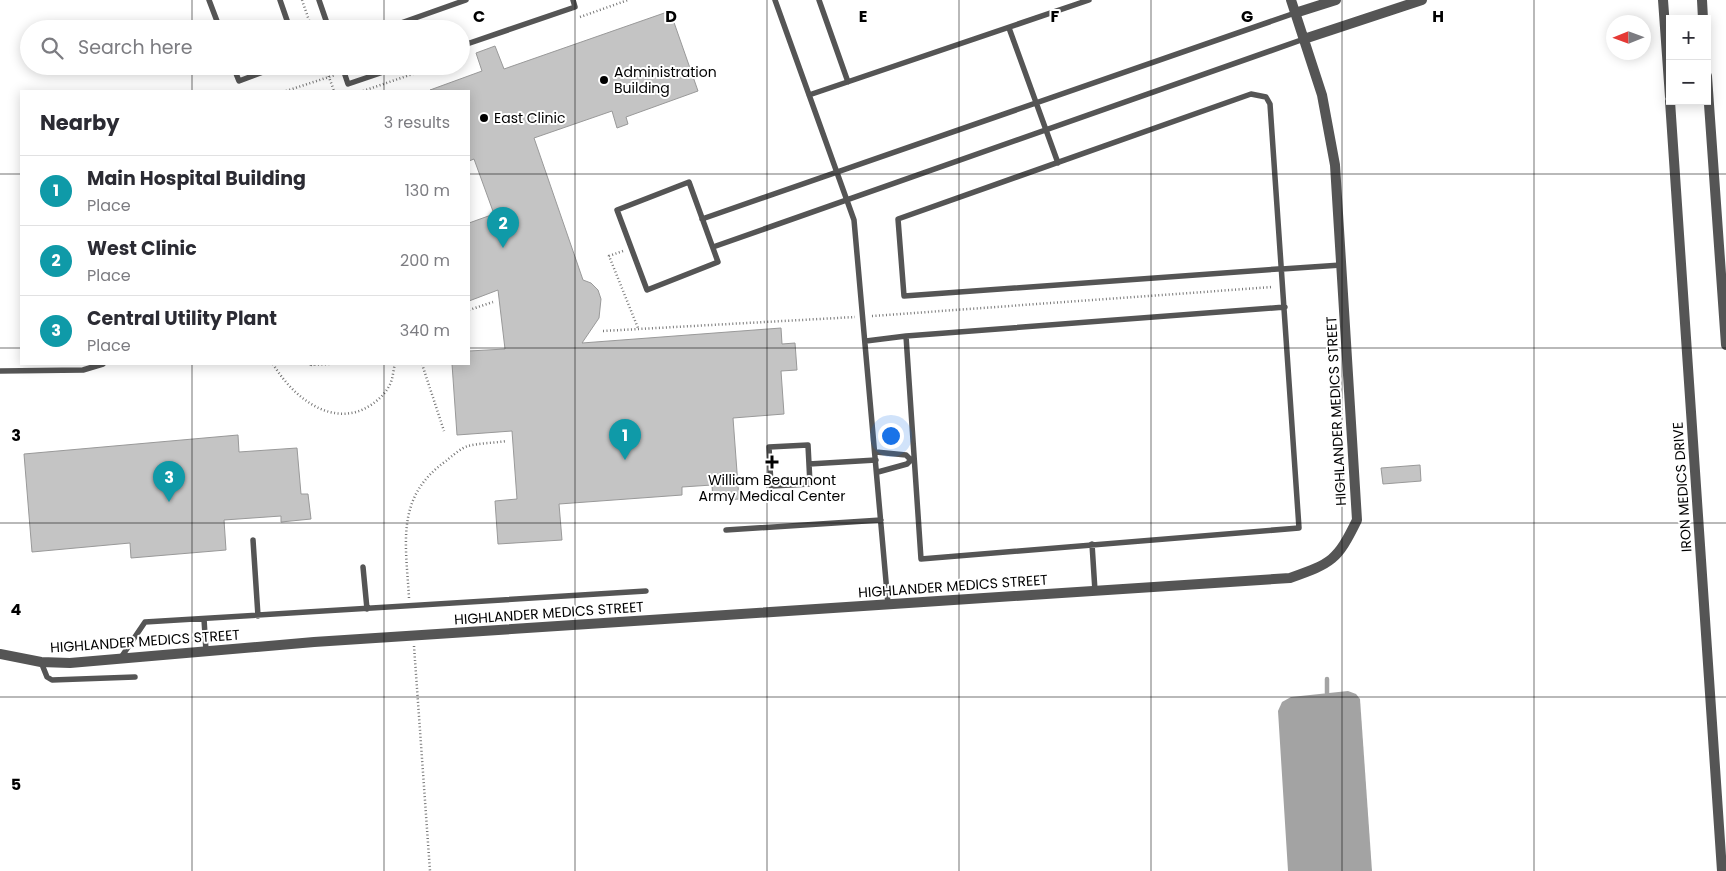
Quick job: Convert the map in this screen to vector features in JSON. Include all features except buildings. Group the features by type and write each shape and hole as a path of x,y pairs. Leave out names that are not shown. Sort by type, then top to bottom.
{"street":[{"name":"HIGHLANDER MEDICS STREET","path":"0,654 41,662 70,663 314,642 1290,578 1325,566 1344,547 1357,520 1336,165 1322,95 1291,0"},
{"path":"1296,13 1336,0"},
{"path":"1304,39 1422,0"},
{"path":"1663,0 1667,60"},
{"path":"1702,0 1703,15"},
{"name":"IRON MEDICS DRIVE","path":"1670,105 1722,871"},
{"path":"1709,105 1726,345"}],"lane":[{"path":"209,0 217,20"},
{"path":"280,0 287,20"},
{"path":"320,0 327,20"},
{"path":"409,20 466,0"},
{"path":"470,43 575,7 573,0"},
{"path":"775,0 854,220 878,472 888,604"},
{"path":"819,0 848,82"},
{"path":"809,95 1089,0"},
{"path":"702,219 1296,13"},
{"path":"1008,28 1058,162"},
{"path":"713,246 1304,39"},
{"path":"236,75 238,81 254,75"},
{"path":"345,75 348,84 374,75"},
{"path":"906,336 912,459 921,559 1299,528 1285,307 1282,269 1270,104 1266,97 1251,94 898,218 904,296 1282,269 1341,265"},
{"path":"689,182 713,246 718,262 647,290 617,210 689,182"},
{"path":"866,341 906,336 1285,307"},
{"path":"0,371 83,370 100,365"},
{"path":"808,445 809,464 810,484 771,486 769,447 808,445"},
{"path":"876,452 906,455 912,459"},
{"path":"878,472 907,464 912,459"},
{"path":"809,464 876,460"},
{"path":"726,530 881,520"},
{"path":"253,540 258,616"},
{"path":"1092,544 1095,591"},
{"path":"363,567 367,608"},
{"path":"120,659 145,622 646,591"},
{"path":"204,619 206,651"},
{"path":"41,662 47,678 52,680 135,676"}],"path":[{"path":"302,0 309,20"},
{"path":"289,90 332,75"},
{"path":"366,90 410,75"},
{"path":"329,77 334,90"},
{"path":"631,247 609,256 638,329"},
{"path":"603,331 864,316 1272,287"},
{"path":"470,310 493,302"},
{"path":"274,365 282,379 302,398 331,414 355,413 374,404 390,386 395,365"},
{"path":"422,365 444,431"}],"shaded area":[{"path":"1348,691 1356,694 1360,699 1372,871 1288,871 1278,711 1282,702 1291,697"}],"waterway":[{"path":"1327,679 1327,693"}],"place":[{"name":"Administration Building","path":"604,80"},
{"name":"East Clinic","path":"484,118"},
{"name":"West Clinic","path":"503,248"},
{"name":"Main Hospital Building","path":"625,460"},
{"name":"William Beaumont Army Medical Center","path":"772,462"},
{"name":"Central Utility Plant","path":"169,502"}]}
